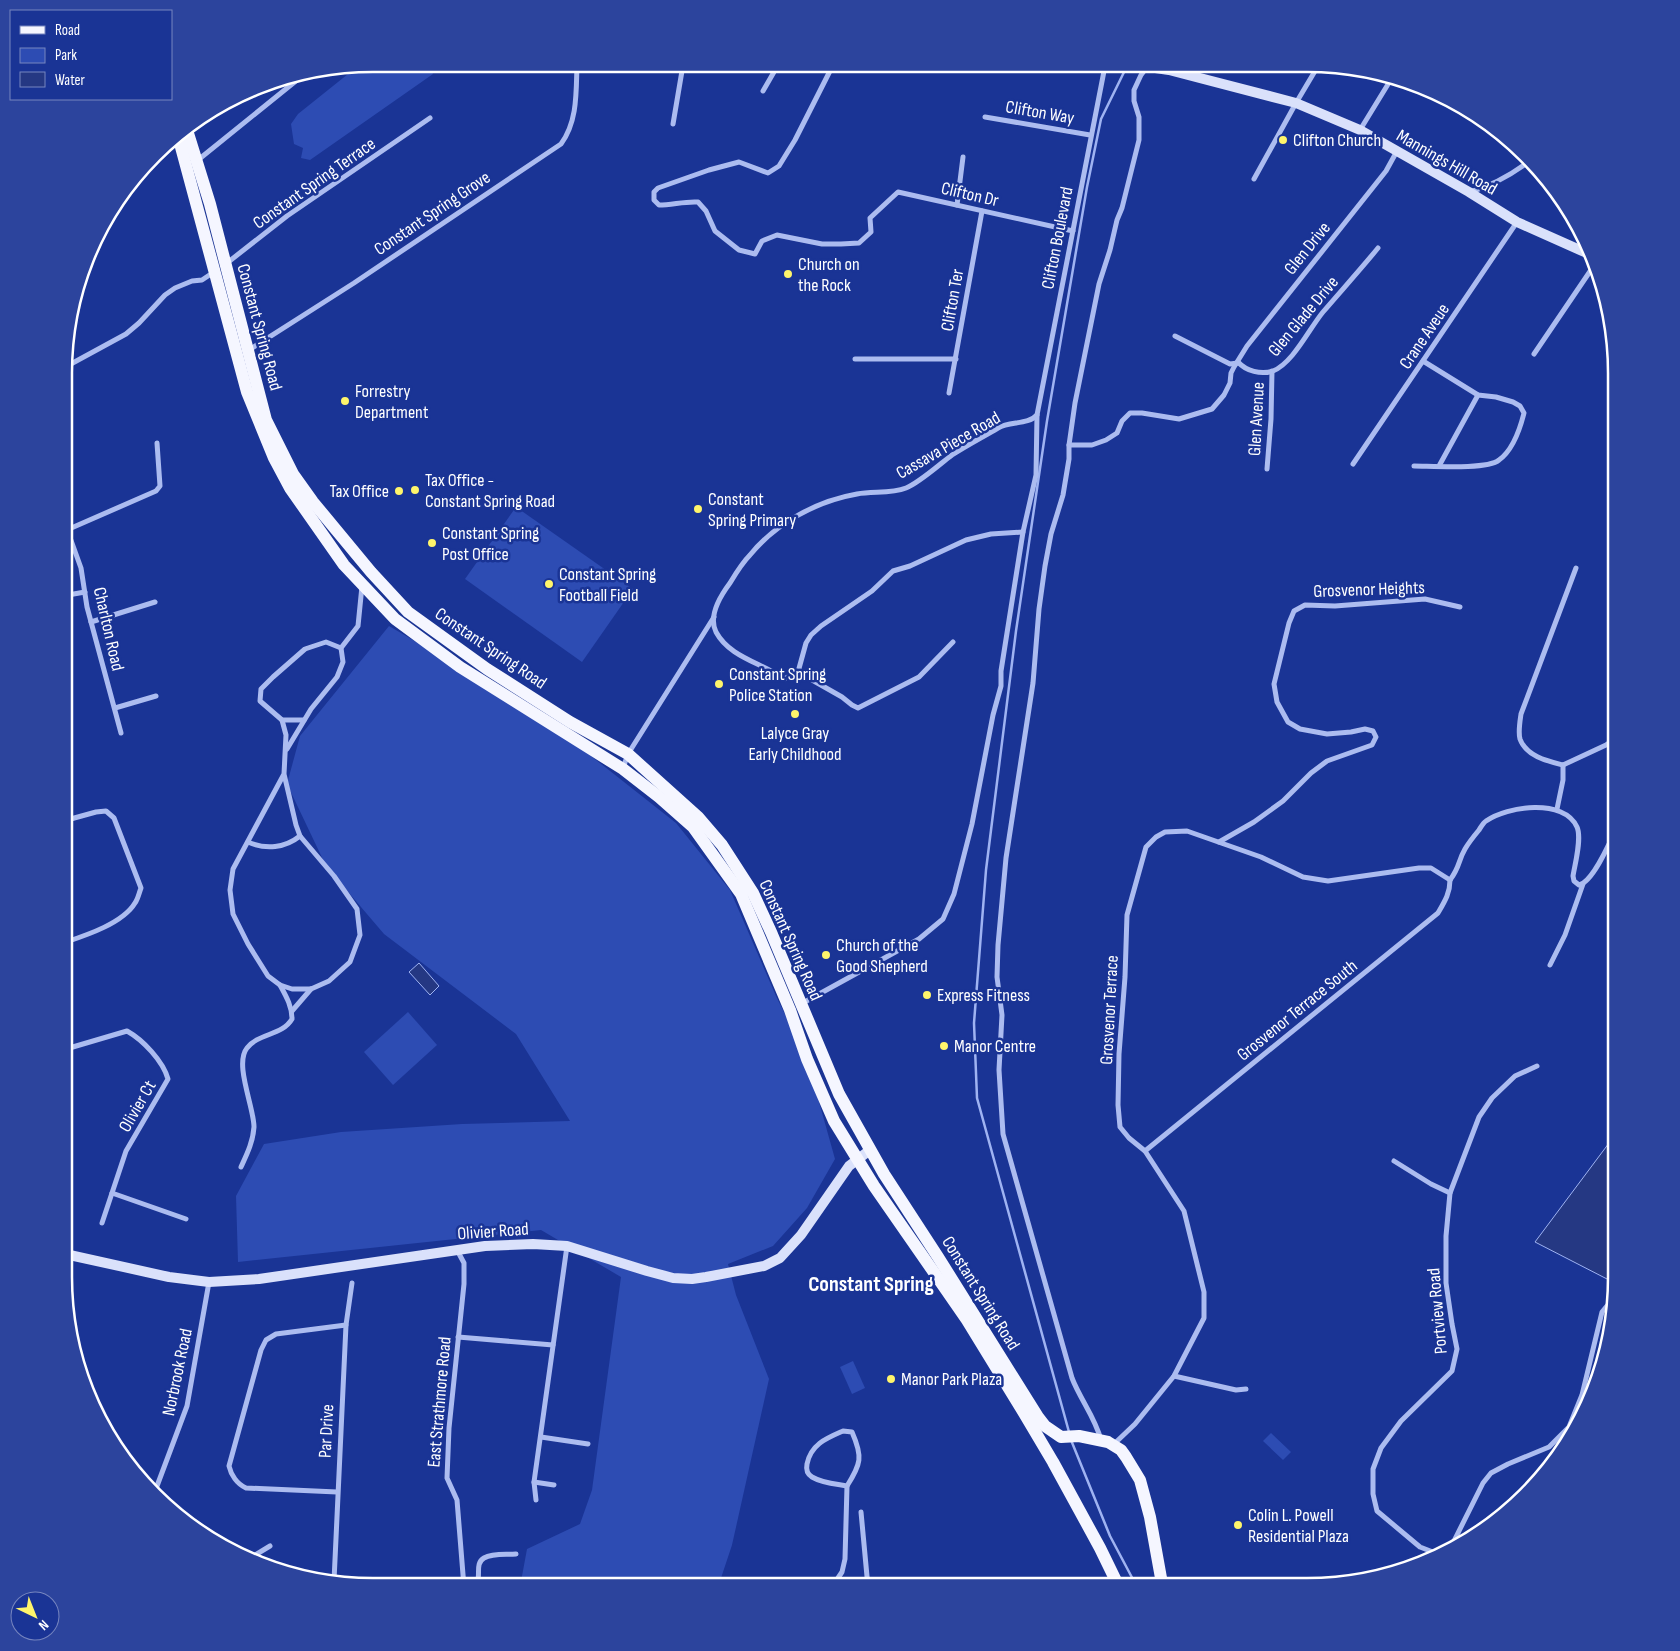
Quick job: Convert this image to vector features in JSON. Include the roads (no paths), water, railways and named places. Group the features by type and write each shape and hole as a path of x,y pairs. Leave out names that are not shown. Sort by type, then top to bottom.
{"main road":[{"name":"Mannings Hill Road","path":"1181,73 1296,103 1360,130 1469,192 1517,222 1581,251"},
{"name":"Constant Spring Road","path":"189,136 210,204 220,268 247,392 274,458 303,509 344,565 395,619 460,666 623,769 693,827 741,894 839,1094 870,1150 1038,1417 1045,1426 1069,1436 1101,1440 1114,1445 1126,1457 1140,1480 1150,1517 1161,1578"},
{"name":"Constant Spring Road","path":"180,143 248,350 266,420 293,474 313,502 385,589 408,612 487,669 570,722 628,754 698,817 722,845 754,893 772,932 796,1007 807,1059 834,1121 856,1159 967,1320 1053,1462 1115,1578"},
{"name":"Olivier Road","path":"73,1256 168,1277 209,1282 259,1279 485,1246 533,1244 567,1246 673,1278 692,1279 764,1266 780,1258 792,1246 849,1166 870,1150"},
{"path":"1069,1436 1056,1443 1055,1450 1100,1548"}],"street":[{"name":"Constant Spring Grove","path":"248,350 354,283 561,144 569,134 575,108 577,73"},
{"path":"673,124 682,73"},
{"path":"763,91 773,73"},
{"name":"Clifton Dr","path":"828,73 779,166 768,173 739,162 724,166 658,188 654,192 654,200 659,206 690,201 698,202 706,211 715,231 739,250 755,254 762,241 777,235 822,244 859,243 871,232 870,218 898,192 1073,231"},
{"name":"Clifton Boulevard","path":"796,1007 919,939 943,919 954,894 968,844 993,715 1001,686 1001,671 1023,532 1036,475 1037,415 1090,134 1103,73"},
{"path":"1101,1440 1094,1420 1079,1395 1072,1378 1003,1134 998,1070 1002,1015 997,977 1006,858 1033,683 1039,609 1045,566 1051,534 1063,495 1075,404 1098,284 1110,250 1139,140 1139,117 1134,101 1134,90 1142,73"},
{"path":"1254,179 1314,73"},
{"path":"196,162 292,84"},
{"path":"1360,130 1388,84"},
{"name":"Clifton Way","path":"985,117 1090,134"},
{"name":"Constant Spring Terrace","path":"73,363 126,334 165,295 175,288 192,281 202,280 220,268 287,216 430,118"},
{"name":"Glen Drive","path":"1069,445 1092,445 1106,440 1116,433 1122,421 1130,412 1179,420 1212,409 1224,395 1230,383 1231,373 1247,346 1386,171 1397,151"},
{"path":"957,205 963,157"},
{"path":"1469,192 1489,186 1524,166"},
{"name":"Clifton Ter","path":"949,393 982,211"},
{"name":"Crane Aveue","path":"1353,464 1517,222"},
{"name":"Glen Glade Drive","path":"1175,336 1230,364 1238,362 1244,369 1252,372 1272,371 1282,365 1292,355 1321,314 1378,248"},
{"path":"1534,354 1590,271"},
{"path":"855,359 956,359"},
{"path":"1414,466 1472,466 1497,462 1505,454 1520,430 1524,413 1520,406 1496,398 1478,395 1423,361"},
{"name":"Glen Avenue","path":"1267,469 1272,371"},
{"path":"1439,466 1478,395"},
{"name":"Cassava Piece Road","path":"623,769 628,754 714,616 722,594 750,555 770,534 797,516 827,503 856,494 908,488 954,453 1004,425 1033,419 1037,415"},
{"path":"73,529 156,491 160,486 157,443"},
{"path":"714,616 716,631 728,646 742,656 784,679 798,672 806,643 811,635 872,591 893,571 910,566 966,540 991,534 1023,532"},
{"name":"Charlton Road","path":"73,545 81,568 91,622 122,733"},
{"path":"1576,568 1521,714 1519,738 1530,753 1547,762 1563,765 1608,744"},
{"path":"286,749 304,720 336,677 343,662 342,648 358,626 362,584"},
{"path":"73,594 85,592"},
{"name":"Grosvenor Heights","path":"1219,842 1254,822 1283,801 1327,761 1372,745 1376,737 1373,731 1364,729 1327,734 1300,729 1288,722 1278,702 1274,684 1289,623 1294,611 1305,605 1335,606 1425,599 1460,607"},
{"path":"91,622 155,602"},
{"path":"284,774 233,869 230,890 232,914 268,976 280,985 292,989 311,989 329,981 350,962 360,935 357,909 334,876 300,836 284,774 286,736 282,720 260,701 261,689 305,649 326,642 342,648"},
{"path":"798,672 858,708 919,677 953,642"},
{"path":"115,708 156,696"},
{"path":"282,720 304,720"},
{"path":"1563,765 1563,780 1556,809 1572,818 1578,828 1578,843 1573,876 1574,881 1579,885 1583,884"},
{"name":"Grosvenor Terrace South","path":"1145,1151 1438,913 1447,899 1450,880 1458,870 1465,849 1485,822 1505,812 1526,808 1556,809"},
{"path":"73,818 106,811 114,818 141,888 135,904 123,915 96,931 73,939"},
{"name":"Grosvenor Terrace","path":"1114,1445 1135,1424 1174,1376 1204,1318 1204,1292 1184,1211 1145,1151 1129,1138 1120,1127 1118,1106 1119,1054 1125,977 1127,915 1146,847 1156,837 1165,832 1187,831 1261,857 1303,877 1328,881 1419,868 1431,868 1450,880"},
{"path":"248,842 264,848 292,842 300,836"},
{"path":"1550,965 1565,935 1583,884 1598,864 1608,845"},
{"path":"241,1167 253,1141 254,1125 242,1060 246,1048 283,1029 292,1020 292,1011 280,985"},
{"path":"292,1011 311,989"},
{"name":"Olivier Ct","path":"73,1047 126,1031 141,1041 165,1071 168,1079 126,1151 112,1192"},
{"name":"Portview Road","path":"1431,1551 1420,1547 1377,1511 1373,1494 1373,1469 1381,1448 1401,1421 1452,1371 1457,1349 1446,1284 1446,1236 1450,1193 1479,1117 1492,1098 1515,1076 1537,1066"},
{"path":"1394,1161 1431,1184 1450,1193"},
{"path":"102,1223 112,1192 186,1219"},
{"path":"536,1500 534,1482 567,1246"},
{"name":"East Strathmore Road","path":"457,1250 464,1263 464,1284 449,1428 447,1478 457,1500 463,1578"},
{"name":"Norbrook Road","path":"157,1486 187,1406 209,1282"},
{"name":"Par Drive","path":"334,1576 346,1325 352,1283"},
{"path":"1574,1415 1582,1395 1602,1312 1606,1307"},
{"path":"337,1492 246,1488 237,1482 229,1466 261,1350 266,1340 276,1334 346,1325"},
{"path":"458,1337 553,1345"},
{"path":"1174,1376 1236,1390 1246,1389"},
{"path":"838,1578 842,1572 845,1559 847,1486 858,1468 859,1454 852,1432 848,1431 823,1440 814,1447 809,1456 807,1470 809,1475 814,1478 847,1486"},
{"path":"1455,1539 1480,1489 1491,1473 1550,1447 1565,1431"},
{"path":"541,1437 588,1444"},
{"path":"534,1482 554,1485"},
{"path":"861,1512 867,1578"},
{"path":"255,1555 270,1546"},
{"path":"478,1578 480,1562 483,1559 489,1556 516,1554"}],"water":[{"path":"419,963 439,986 430,995 409,972"},
{"path":"1608,1144 1608,1279 1535,1242"}],"waterway":[{"path":"1069,1432 977,1098 974,1023 986,870 1016,631 1047,421 1087,187 1101,119 1124,73"},
{"path":"1071,1440 1110,1536 1132,1578"}],"place":[{"name":"Clifton Church","path":"1283,140"},
{"name":"Church on the Rock","path":"788,274"},
{"name":"Forrestry Department","path":"345,401"},
{"name":"Tax Office - Constant Spring Road","path":"415,490"},
{"name":"Tax Office","path":"399,491"},
{"name":"Constant Spring Primary","path":"698,509"},
{"name":"Constant Spring Post Office","path":"432,543"},
{"name":"Constant Spring Football Field","path":"549,584"},
{"name":"Constant Spring Police Station","path":"719,684"},
{"name":"Lalyce Gray Early Childhood","path":"795,714"},
{"name":"Church of the Good Shepherd","path":"826,955"},
{"name":"Express Fitness","path":"927,995"},
{"name":"Manor Centre","path":"944,1046"},
{"name":"Manor Park Plaza","path":"891,1379"},
{"name":"Colin L. Powell Residential Plaza","path":"1238,1525"}],"district":[{"name":"Constant Spring","path":"871,1283"}]}
